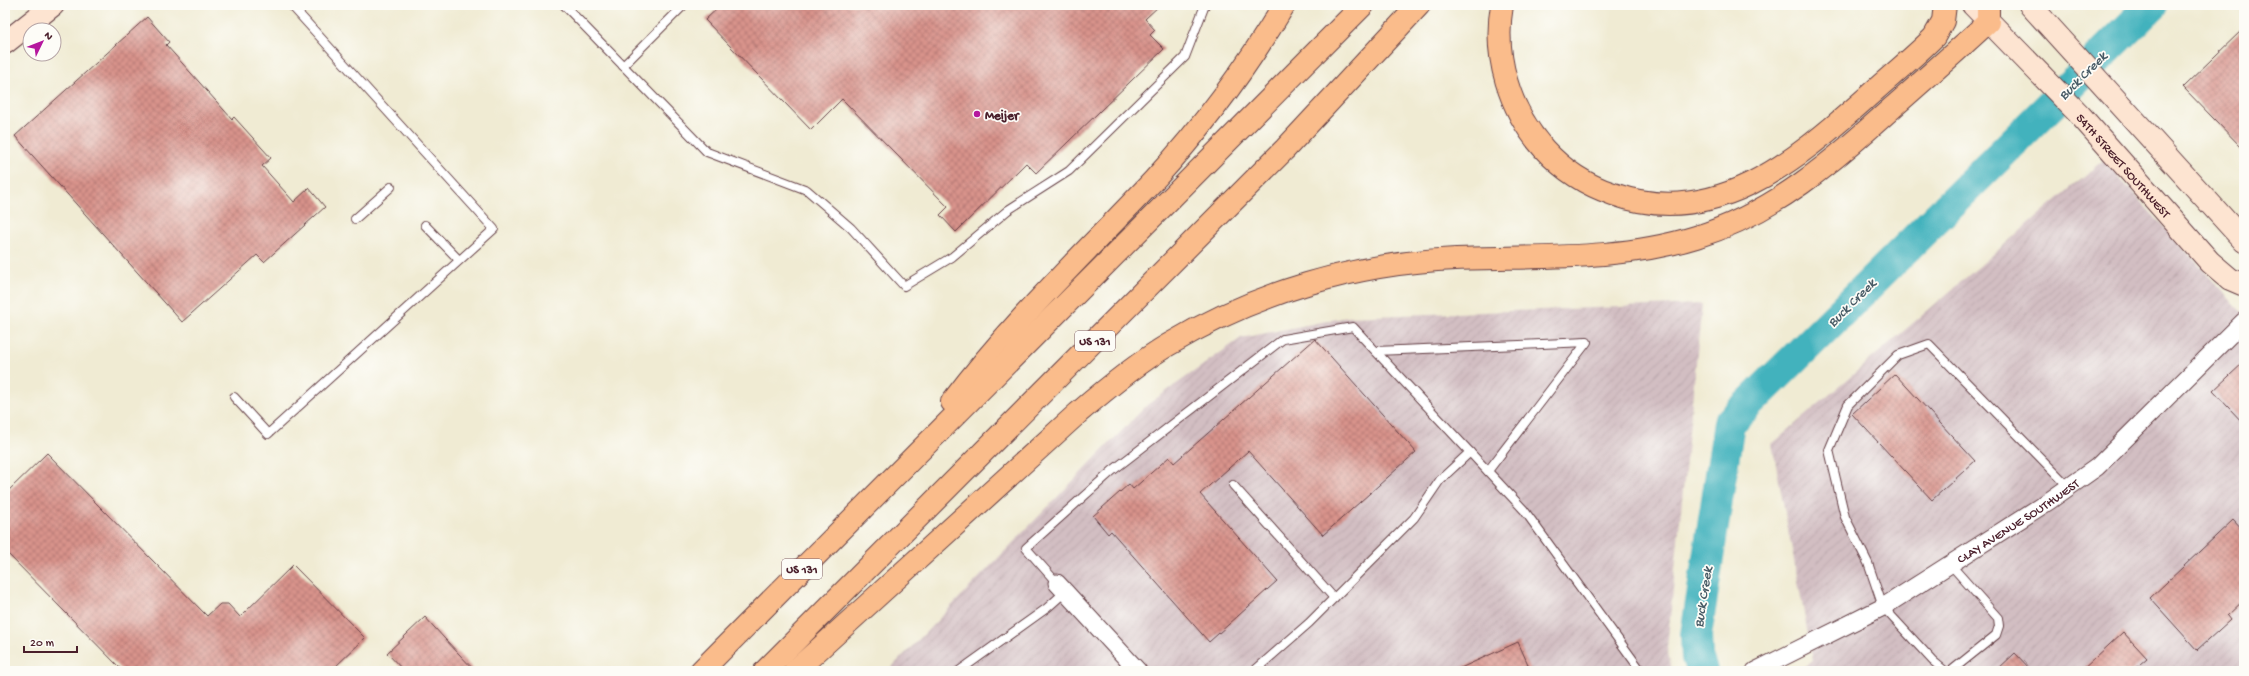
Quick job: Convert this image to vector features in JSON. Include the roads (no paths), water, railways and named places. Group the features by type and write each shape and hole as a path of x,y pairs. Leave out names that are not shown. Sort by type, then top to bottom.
{"highway":[{"path":"903,467 995,347 1154,179 1202,124 1249,59 1284,5"},
{"name":"US 131","path":"701,671 1363,5"},
{"name":"US 131","path":"765,671 1285,149 1419,5"},
{"path":"1502,5 1499,36 1504,74 1516,107 1539,144 1572,174 1598,189 1631,200 1659,205 1697,202 1726,193 1763,178 1798,156 1927,43 1943,21 1945,5"},
{"path":"795,671 1104,391 1146,359 1192,331 1242,308 1309,283 1371,268 1455,259 1561,257 1616,253 1673,243 1720,229 1762,210 1820,171 1988,13"}],"main road":[{"path":"5,43 53,5"},
{"name":"54TH STREET SOUTHWEST","path":"1973,5 1988,13 2210,262 2230,279 2244,285"},
{"path":"2030,5 2070,47 2244,241"}],"street":[{"name":"CLAY AVENUE SOUTHWEST","path":"1755,671 1883,607 2069,487 2096,467 2244,321"},
{"path":"1061,587 1138,671"}],"lane":[{"path":"234,397 268,434 494,229 291,5"},
{"path":"564,5 708,152 807,190 851,228 904,286 952,257 1008,210 1069,171 1185,57 1205,5"},
{"path":"623,66 684,5"},
{"path":"355,219 391,187"},
{"path":"425,225 459,260"},
{"path":"959,671 1047,608 1061,587 1026,548 1112,471 1283,339 1353,326 1524,510 1640,668 1640,671"},
{"path":"1376,351 1587,342 1488,472"},
{"path":"1945,671 1933,661 1883,607 1868,563 1845,517 1828,450 1848,405 1898,355 1929,344 2069,487"},
{"path":"1254,671 1334,598 1414,518 1440,480 1470,452"},
{"path":"1234,485 1334,598"},
{"path":"1950,564 1998,618 1999,626 1996,635 1951,671"}],"waterway":[{"name":"Buck Creek","path":"1702,671 1697,657 1696,635 1729,423 2152,5"}],"place":[{"name":"Meijer","path":"977,114"}]}
